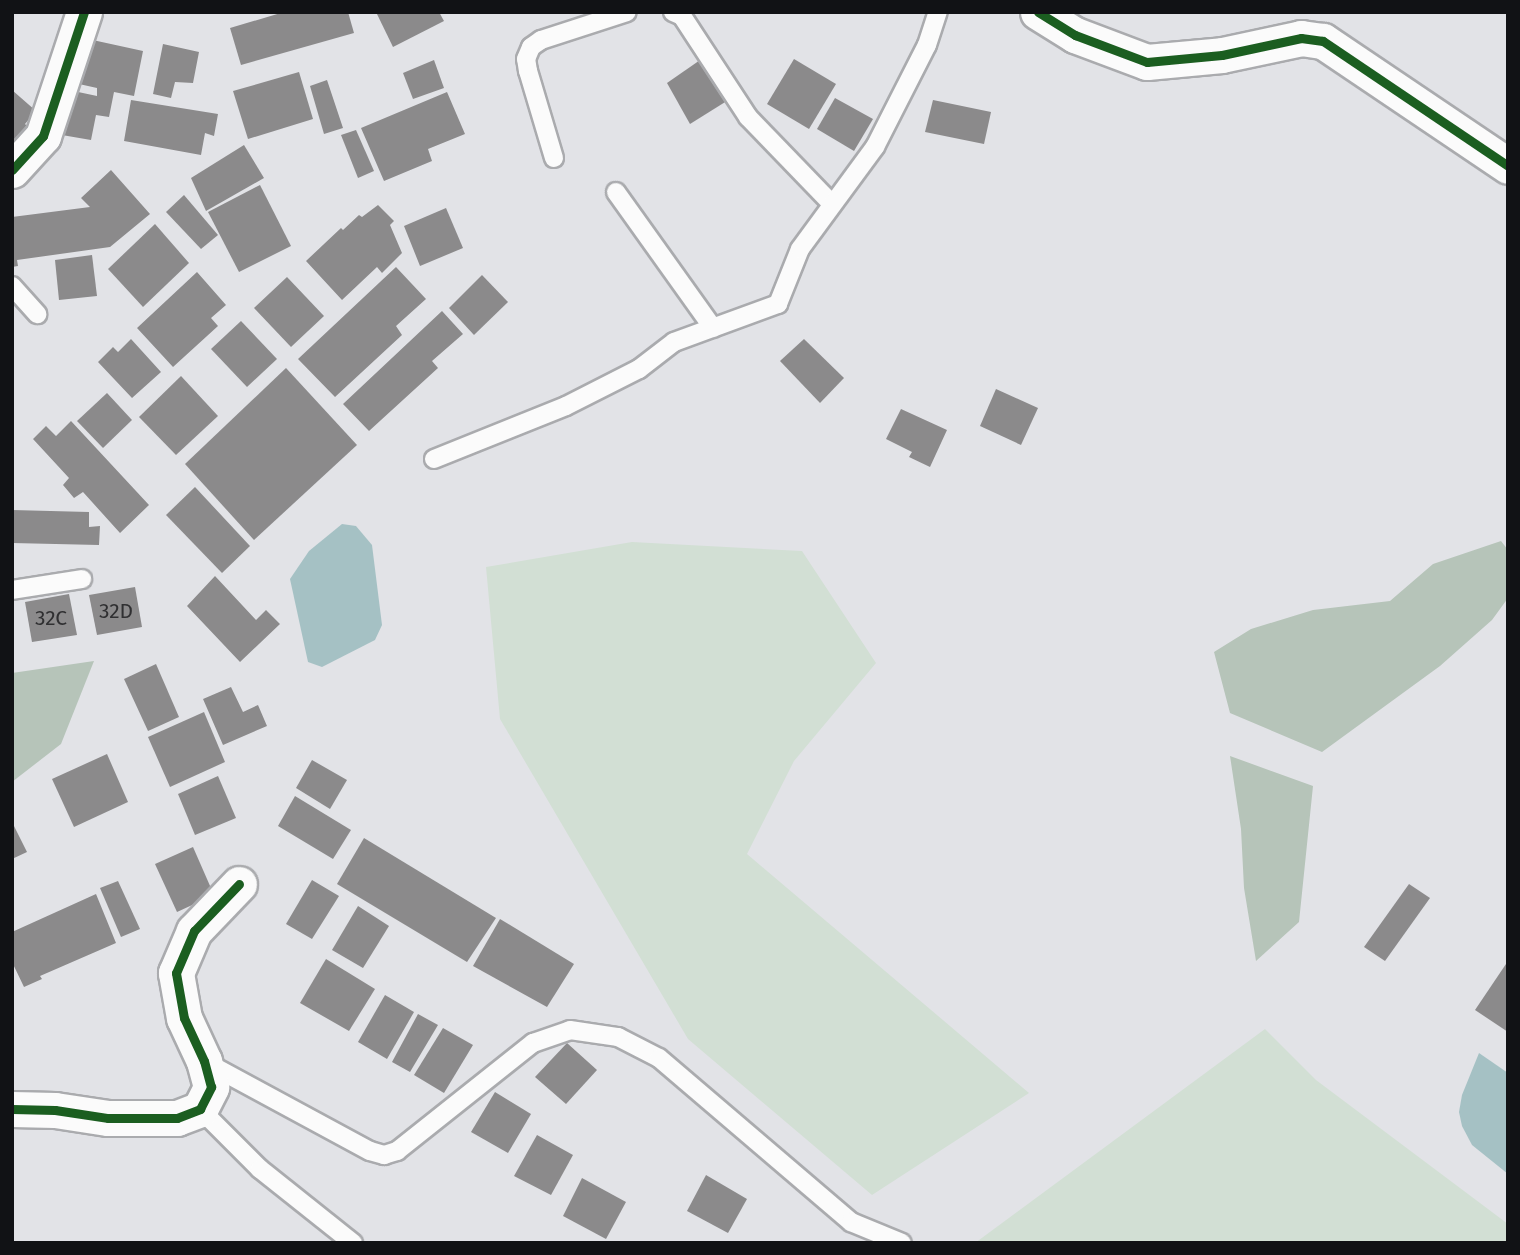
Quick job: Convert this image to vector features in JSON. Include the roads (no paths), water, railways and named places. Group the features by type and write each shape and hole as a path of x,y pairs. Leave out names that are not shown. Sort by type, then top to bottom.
{"street":[{"path":"12,170 43,136 84,12"},
{"path":"1038,12 1075,35 1147,62 1222,55 1301,38 1323,41 1508,166"},
{"path":"12,1108 55,1110 108,1118 177,1118 200,1109 211,1087 204,1061 184,1018 176,973 194,932 239,884"}],"lane":[{"path":"554,158 528,71 526,59 531,47 541,40 627,12"},
{"path":"673,12 682,16 748,117 832,204"},
{"path":"434,459 566,406 639,369 674,342 778,304 800,249 875,147 928,45 938,12"},
{"path":"617,192 713,328"},
{"path":"12,286 37,314"},
{"path":"12,590 82,579"},
{"path":"204,1061 370,1151 384,1155 397,1151 533,1043 570,1030 618,1037 659,1058 851,1222 902,1243"},
{"path":"200,1109 260,1169 353,1243"}],"water":[{"path":"342,524 356,526 372,545 382,625 375,640 322,667 308,662 290,579 309,551"},
{"path":"1479,1053 1508,1073 1508,1174 1472,1145 1462,1126 1459,1112 1462,1095"}]}
